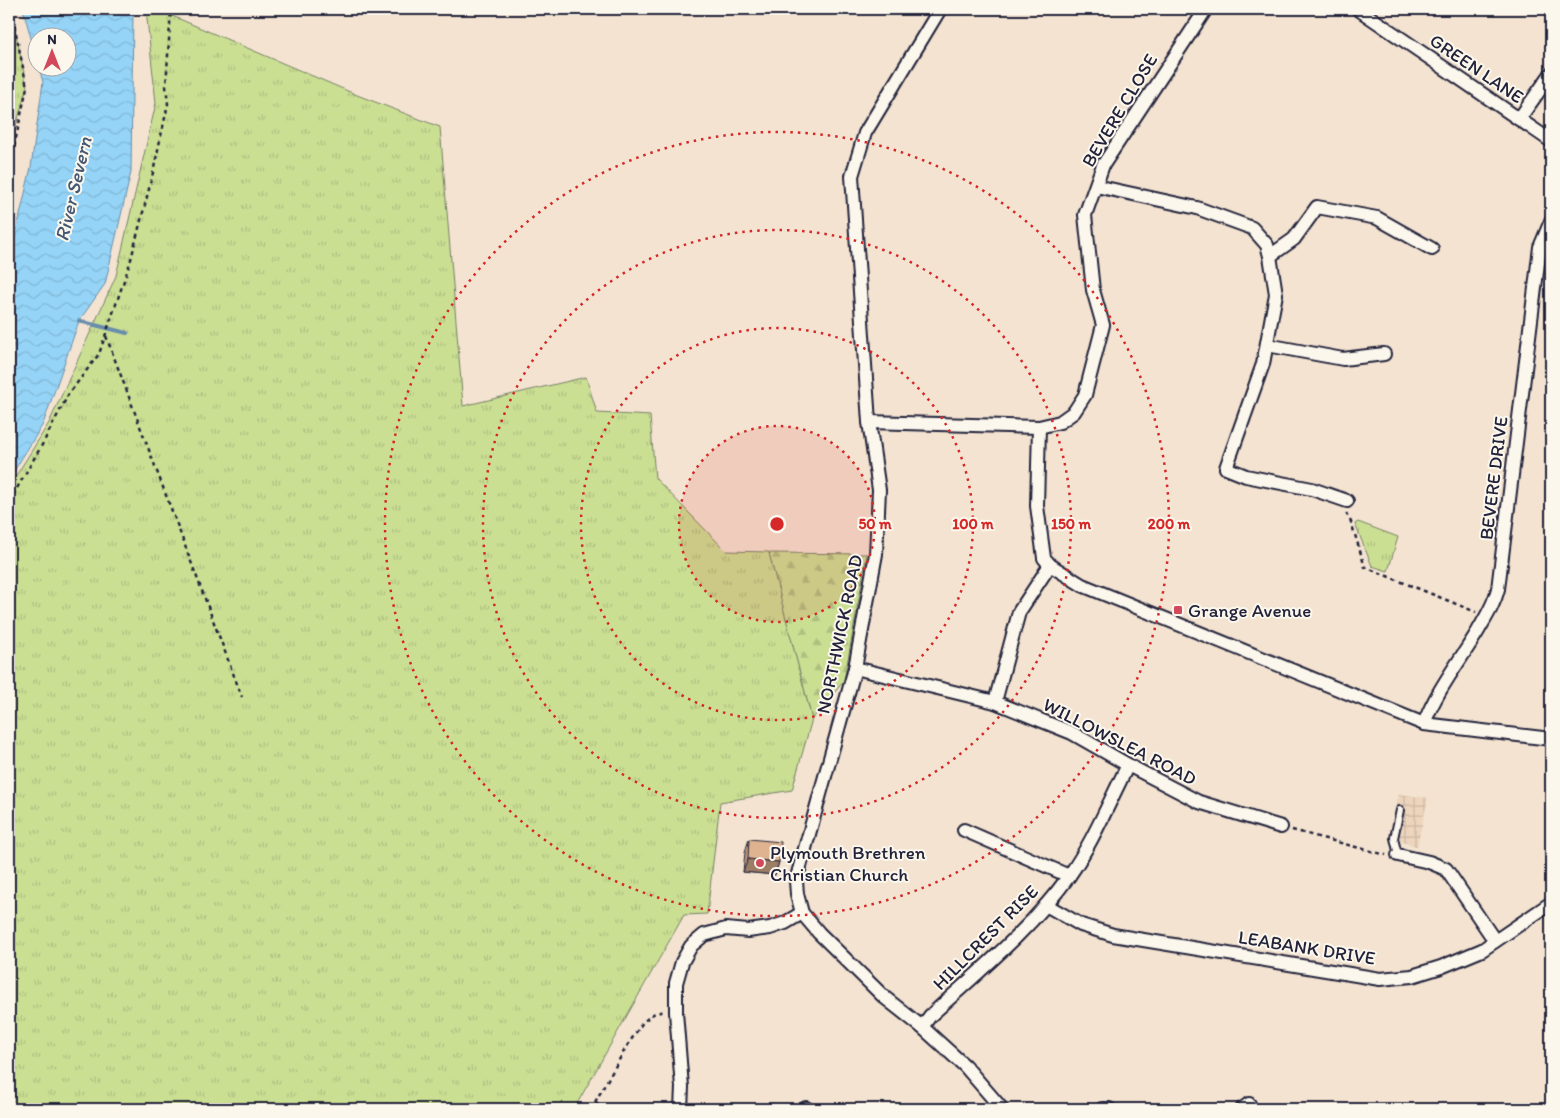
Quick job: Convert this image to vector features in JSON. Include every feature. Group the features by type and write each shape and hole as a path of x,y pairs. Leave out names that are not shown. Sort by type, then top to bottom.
{"street":[{"name":"NORTHWICK ROAD","path":"940,9 865,133 852,176 869,422 879,490 876,554 855,668 797,876 797,894 802,913 819,933 884,997 922,1027 965,1066 1002,1109"},
{"name":"BEVERE CLOSE","path":"869,422 1039,427 1060,422 1074,412 1085,394 1103,324 1094,290 1085,215 1103,165 1206,9"},
{"name":"GREEN LANE","path":"1358,9 1551,141"},
{"path":"1519,119 1551,74"},
{"path":"1096,186 1198,208 1252,228 1267,246 1276,294 1263,364 1226,468 1246,476 1312,489 1347,501"},
{"path":"1270,256 1294,239 1317,207 1377,218 1432,248"},
{"name":"BEVERE DRIVE","path":"1424,724 1429,710 1486,617 1495,600 1498,589 1540,246 1551,221"},
{"path":"1266,346 1343,359 1384,354"},
{"path":"1039,427 1037,506 1044,558 1050,565 1082,584 1424,724 1551,739"},
{"path":"995,702 1019,612 1050,565"},
{"name":"WILLOWSLEA ROAD","path":"855,668 995,702 1072,733 1199,802 1281,827"},
{"name":"HILLCREST RISE","path":"922,1027 930,1016 1034,919 1069,876 1086,850 1128,765"},
{"path":"964,830 1069,876"},
{"path":"1398,855 1429,862 1446,869 1495,941"},
{"name":"LEABANK DRIVE","path":"1046,905 1081,925 1113,935 1380,979 1412,976 1482,950 1551,903"},
{"path":"681,1109 682,1087 676,983 682,962 691,946 704,935 726,929 748,931 770,928 785,923 802,913"},
{"path":"1102,1109 1109,1109"}],"lane":[{"path":"1398,855 1394,838 1400,810"}],"path":[{"path":"9,170 27,88 11,9"},
{"path":"9,502 68,395 99,354 130,263 152,178 168,104 166,86 171,9"},
{"path":"105,335 242,697"},
{"path":"1347,501 1344,511 1351,522 1365,567 1474,610 1486,617"},
{"path":"1281,827 1388,856 1398,855"},
{"path":"591,1109 643,1022 654,1014 676,1008"},
{"path":"595,1102 610,1109"}],"shaded area":[{"path":"1399,794 1428,798 1417,846 1392,839 1399,808 1396,805"}],"green space":[{"path":"9,9 11,10 27,87 9,151"},
{"path":"146,9 156,9 357,95 440,127 463,406 586,377 597,413 650,416 655,478 726,551 769,552 812,719 792,790 720,802 707,914 684,915 574,1109 9,1109 9,487 49,423 116,276 156,103"},
{"path":"1358,522 1398,537 1388,571 1372,566 1355,524"},
{"path":"769,553 867,554 844,681 812,719"}],"water":[{"name":"River Severn","path":"23,9 133,9 131,172 105,284 79,321 43,424 9,479 9,254 15,237 31,167 43,82 42,78 78,78 78,28 28,28"}],"building":[{"path":"749,839 781,842 779,862 748,859"}],"waterway":[{"path":"79,321 127,333"}],"place":[{"name":"Grange Avenue","path":"1178,610"},
{"name":"Plymouth Brethren Christian Church","path":"760,863"}]}
